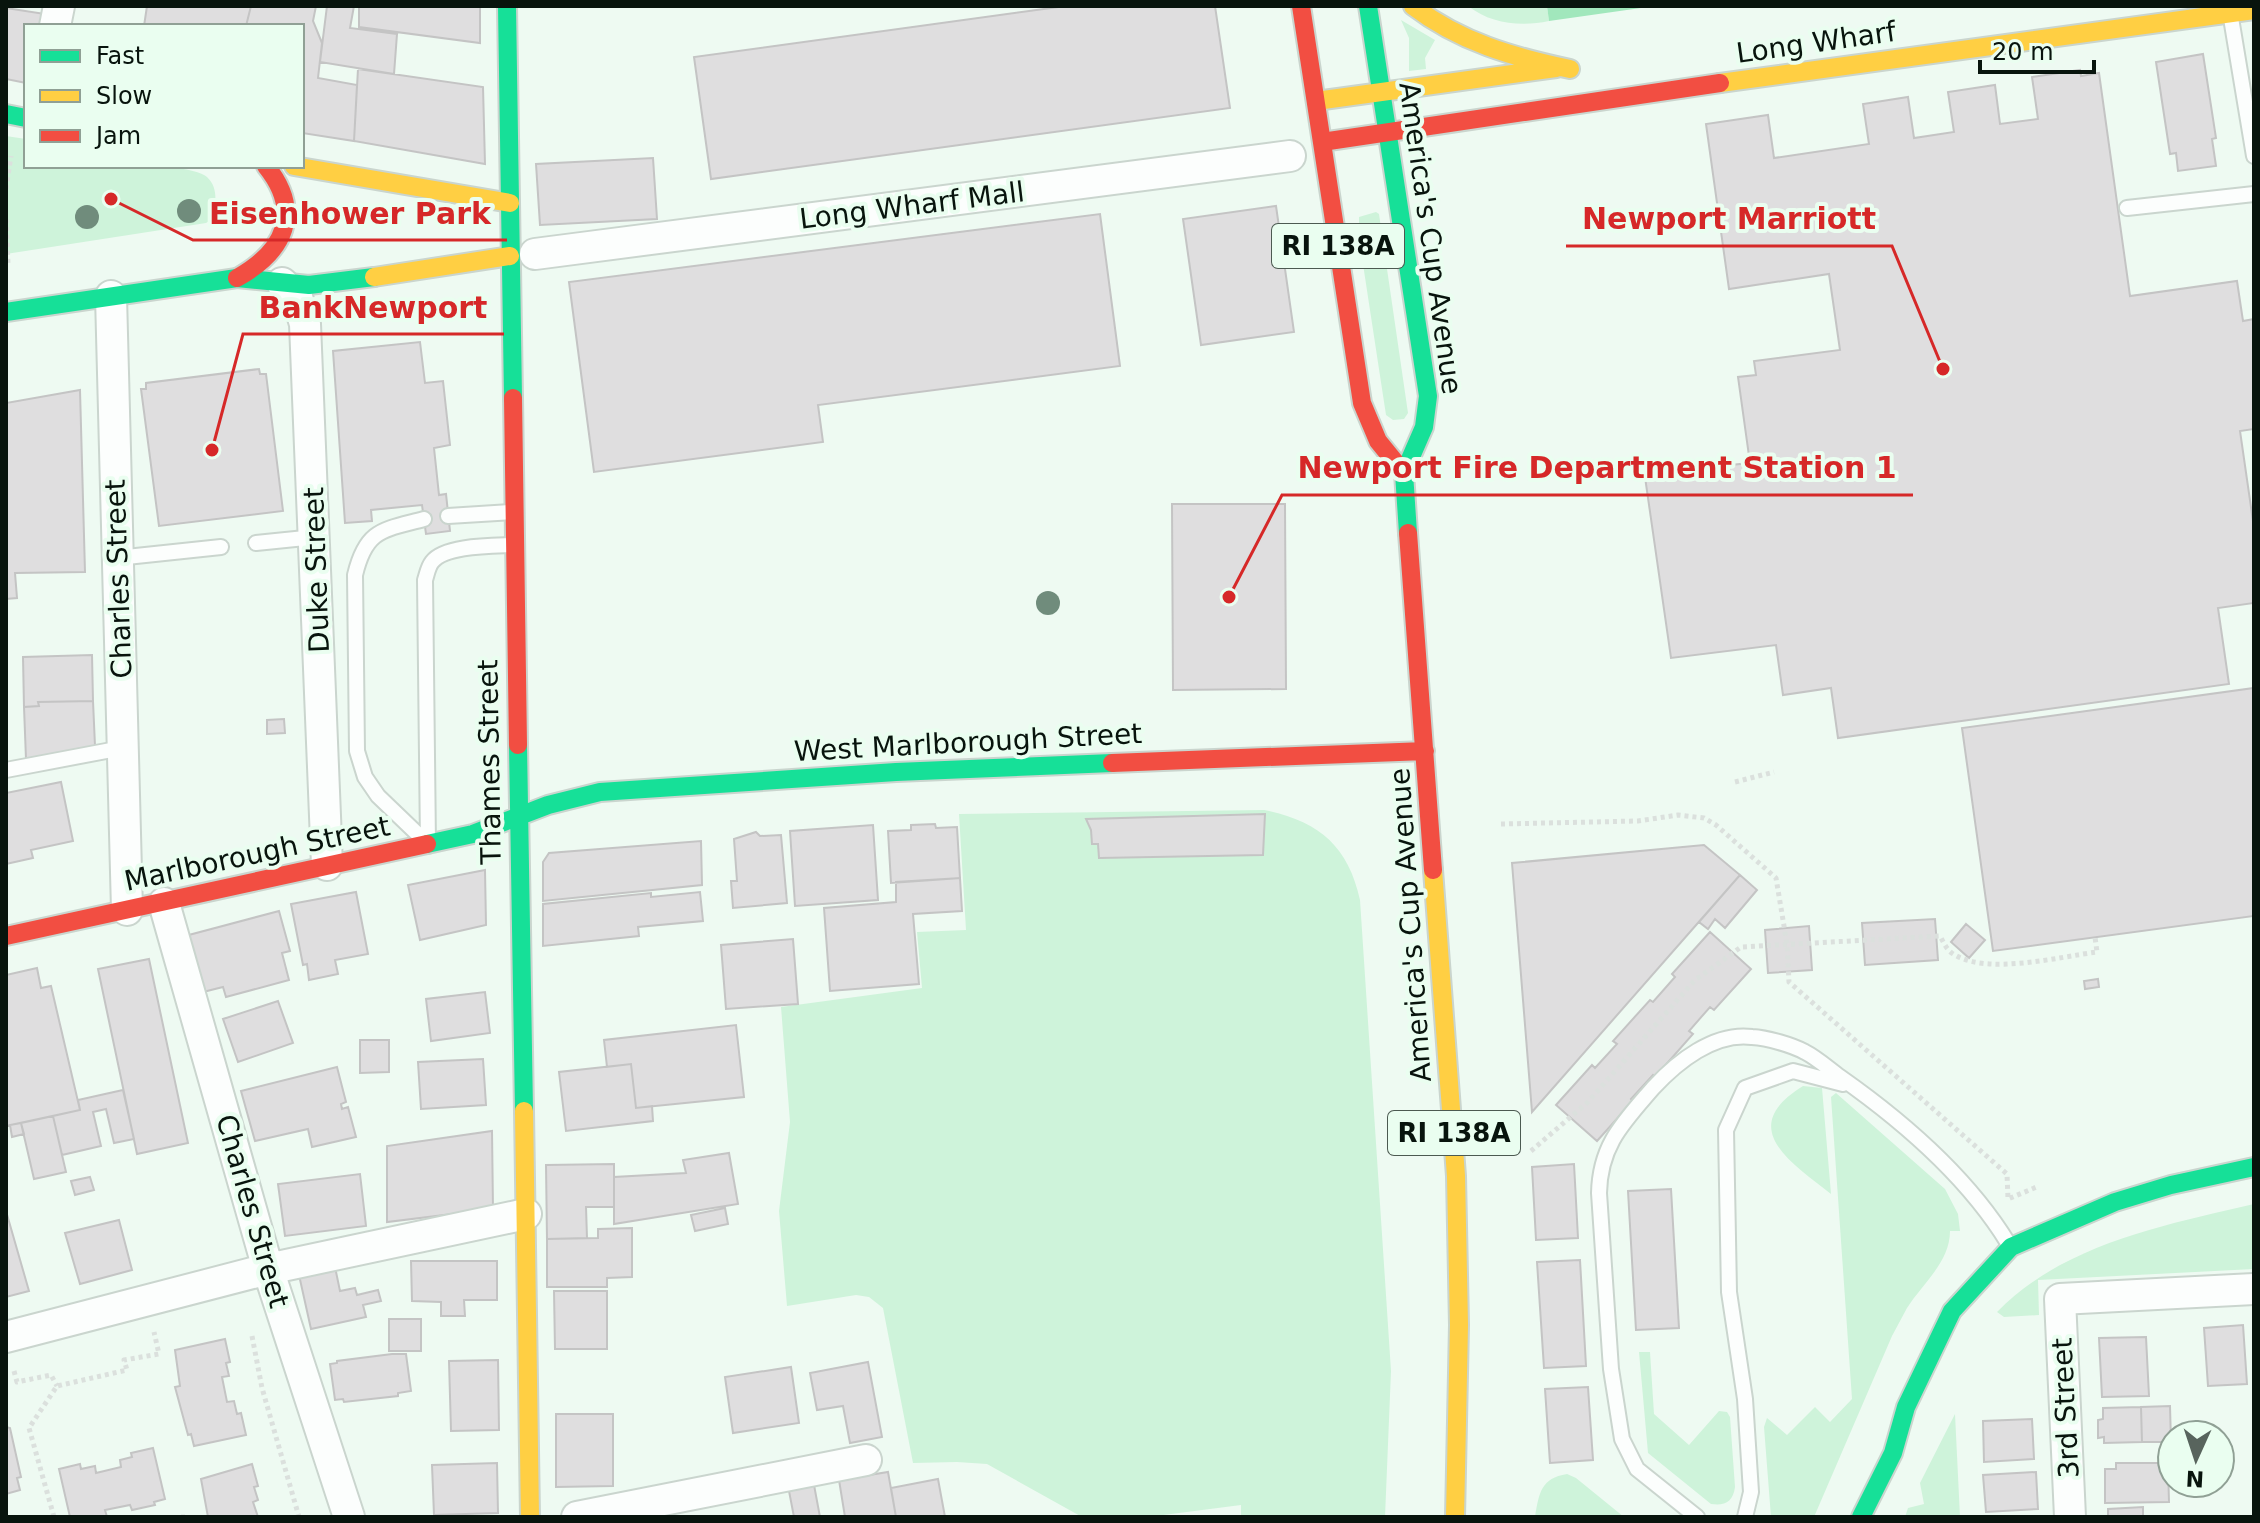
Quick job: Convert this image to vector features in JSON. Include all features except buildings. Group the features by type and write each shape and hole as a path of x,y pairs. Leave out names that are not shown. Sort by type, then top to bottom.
{"main road":[{"name":"Thames Street","path":"507,6 510,203 522,255 514,545 530,1517"},
{"name":"RI 138A","path":"1301,6 1362,403 1377,442 1404,473"},
{"name":"America's Cup Avenue","path":"1368,6 1428,396 1428,416 1423,435 1404,473 1456,1176 1459,1325 1455,1517"},
{"path":"1316,101 1538,69 1577,71 1472,42 1447,30 1413,6"},
{"name":"Long Wharf","path":"1322,142 1671,90 2254,10"},
{"name":"Long Wharf","path":"1613,78 1671,90"},
{"path":"237,278 266,261 280,242 286,218 284,194 280,183 268,168"},
{"path":"304,168 510,203"},
{"path":"6,312 237,278 320,285 522,255"},
{"name":"West Marlborough Street","path":"518,817 575,797 644,788 1016,766 1425,751"},
{"name":"Marlborough Street","path":"6,936 473,834 518,817"},
{"path":"1861,1517 1893,1453 1906,1407 1952,1311 2011,1247 2115,1202 2171,1185 2254,1167"}],"street":[{"name":"Long Wharf Mall","path":"522,255 1290,156"},
{"name":"Duke Street","path":"282,283 297,297 304,315 327,865"},
{"name":"Charles Street","path":"111,296 127,910"},
{"name":"Charles Street","path":"164,903 268,1269 349,1517"},
{"path":"6,1337 268,1269 526,1214"},
{"name":"3rd Street","path":"2070,1517 2060,1299 2254,1289"},
{"path":"577,1517 866,1460"}],"lane":[{"path":"2230,14 2254,156"},
{"path":"2127,208 2254,194"},
{"path":"448,516 514,512"},
{"path":"424,519 381,531 361,551 355,575 357,751 365,777 378,796 428,844"},
{"path":"256,543 315,537"},
{"path":"428,844 425,580 430,564 441,554 514,545"},
{"path":"117,558 221,547"},
{"path":"6,770 122,748"},
{"path":"1697,1517 1637,1469 1622,1439 1611,1369 1599,1193 1599,1171 1606,1147 1671,1068 1700,1050 1725,1040 1752,1036 1805,1052 1913,1134 1963,1182 1997,1224 2011,1247"},
{"path":"1745,1517 1751,1492 1745,1399 1729,1292 1726,1130 1745,1088 1793,1071 1855,1087"}],"path":[{"path":"6,189 13,146"},
{"path":"6,219 8,264"},
{"path":"1735,782 1774,772"},
{"path":"1501,824 1638,821 1678,815 1704,818 1716,825 1776,878 1787,944 1789,982 2007,1174 2008,1199 2039,1186"},
{"path":"1531,1151 1588,1102 1694,981 1741,947 1940,936 1946,949 1956,956 1988,964 2097,952 2095,937"},
{"path":"54,1517 29,1428 57,1386 127,1370 124,1360 159,1354 153,1329"},
{"path":"252,1329 262,1388 299,1517"},
{"path":"13,1368 17,1382 51,1375 57,1386"},
{"path":"181,1517 189,1517"}],"shaded area":[{"path":"1468,6 1547,6 1549,21 1528,24 1496,20"},
{"path":"1547,6 1655,6 1549,21"},
{"path":"1401,20 1435,40 1425,58 1426,69 1409,71 1409,38"},
{"path":"6,136 24,139 24,168 175,168 195,171 207,177 213,186 214,218 206,223 6,254"},
{"path":"1376,212 1379,214 1408,413 1404,419 1393,420 1386,415 1359,238 1359,217"},
{"path":"1264,810 1300,821 1328,838 1348,864 1360,900 1391,1371 1385,1517 1241,1517 1241,1505 1148,1517 1082,1517 987,1464 913,1463 883,1308 869,1297 856,1295 787,1306 779,1211 790,1122 781,1007 922,988 917,932 966,930 959,814"},
{"path":"1803,1086 1822,1088 1831,1194 1787,1157 1776,1144 1771,1130 1773,1116 1783,1101"},
{"path":"1836,1093 1945,1189 1958,1214 1960,1231 1950,1231 1946,1253 1907,1308 1892,1336 1814,1517 1771,1517 1764,1427 1767,1418 1787,1435 1815,1407 1830,1422 1852,1399 1831,1097"},
{"path":"2254,1204 2254,1269 2038,1280 2039,1315 2004,1317 1997,1312 2052,1269 2084,1253 2151,1229"},
{"path":"1639,1352 1650,1352 1654,1414 1689,1445 1719,1411 1727,1412 1730,1417 1735,1487 1728,1502 1711,1504 1648,1453"},
{"path":"1955,1414 1960,1517 1905,1517 1908,1508 1924,1504 1920,1483"},
{"path":"1567,1474 1624,1517 1535,1517 1543,1488 1552,1479"}],"traffic: fast":[{"path":"507,6 513,398"},
{"path":"1368,6 1428,396 1424,427 1404,473 1408,533"},
{"path":"6,114 24,118"},
{"path":"6,312 237,278 309,285 374,277"},
{"path":"518,745 524,1111"},
{"path":"427,844 473,834 548,805 600,792 896,772 1112,763"},
{"path":"1861,1517 1893,1453 1906,1407 1952,1311 2011,1247 2115,1202 2171,1185 2254,1167"}],"traffic: slow":[{"path":"1413,6 1468,39 1570,69"},
{"path":"1720,83 2254,10"},
{"path":"1316,101 1556,68"},
{"path":"304,168 510,203"},
{"path":"374,277 510,256"},
{"path":"1433,870 1456,1176 1459,1325 1455,1517"},
{"path":"524,1111 530,1517"}],"traffic: jam":[{"path":"1301,6 1362,403 1378,441 1404,473"},
{"path":"1322,142 1720,83"},
{"path":"237,278 267,256 283,229 286,215 284,199 267,168"},
{"path":"513,398 518,745"},
{"path":"1408,533 1433,870"},
{"path":"1112,763 1425,751"},
{"path":"6,936 427,844"}],"place":[{"name":"Eisenhower Park","path":"111,199"},
{"name":"Newport Marriott","path":"1943,369"},
{"name":"BankNewport","path":"212,450"},
{"name":"Newport Fire Department Station 1","path":"1229,597"}]}
